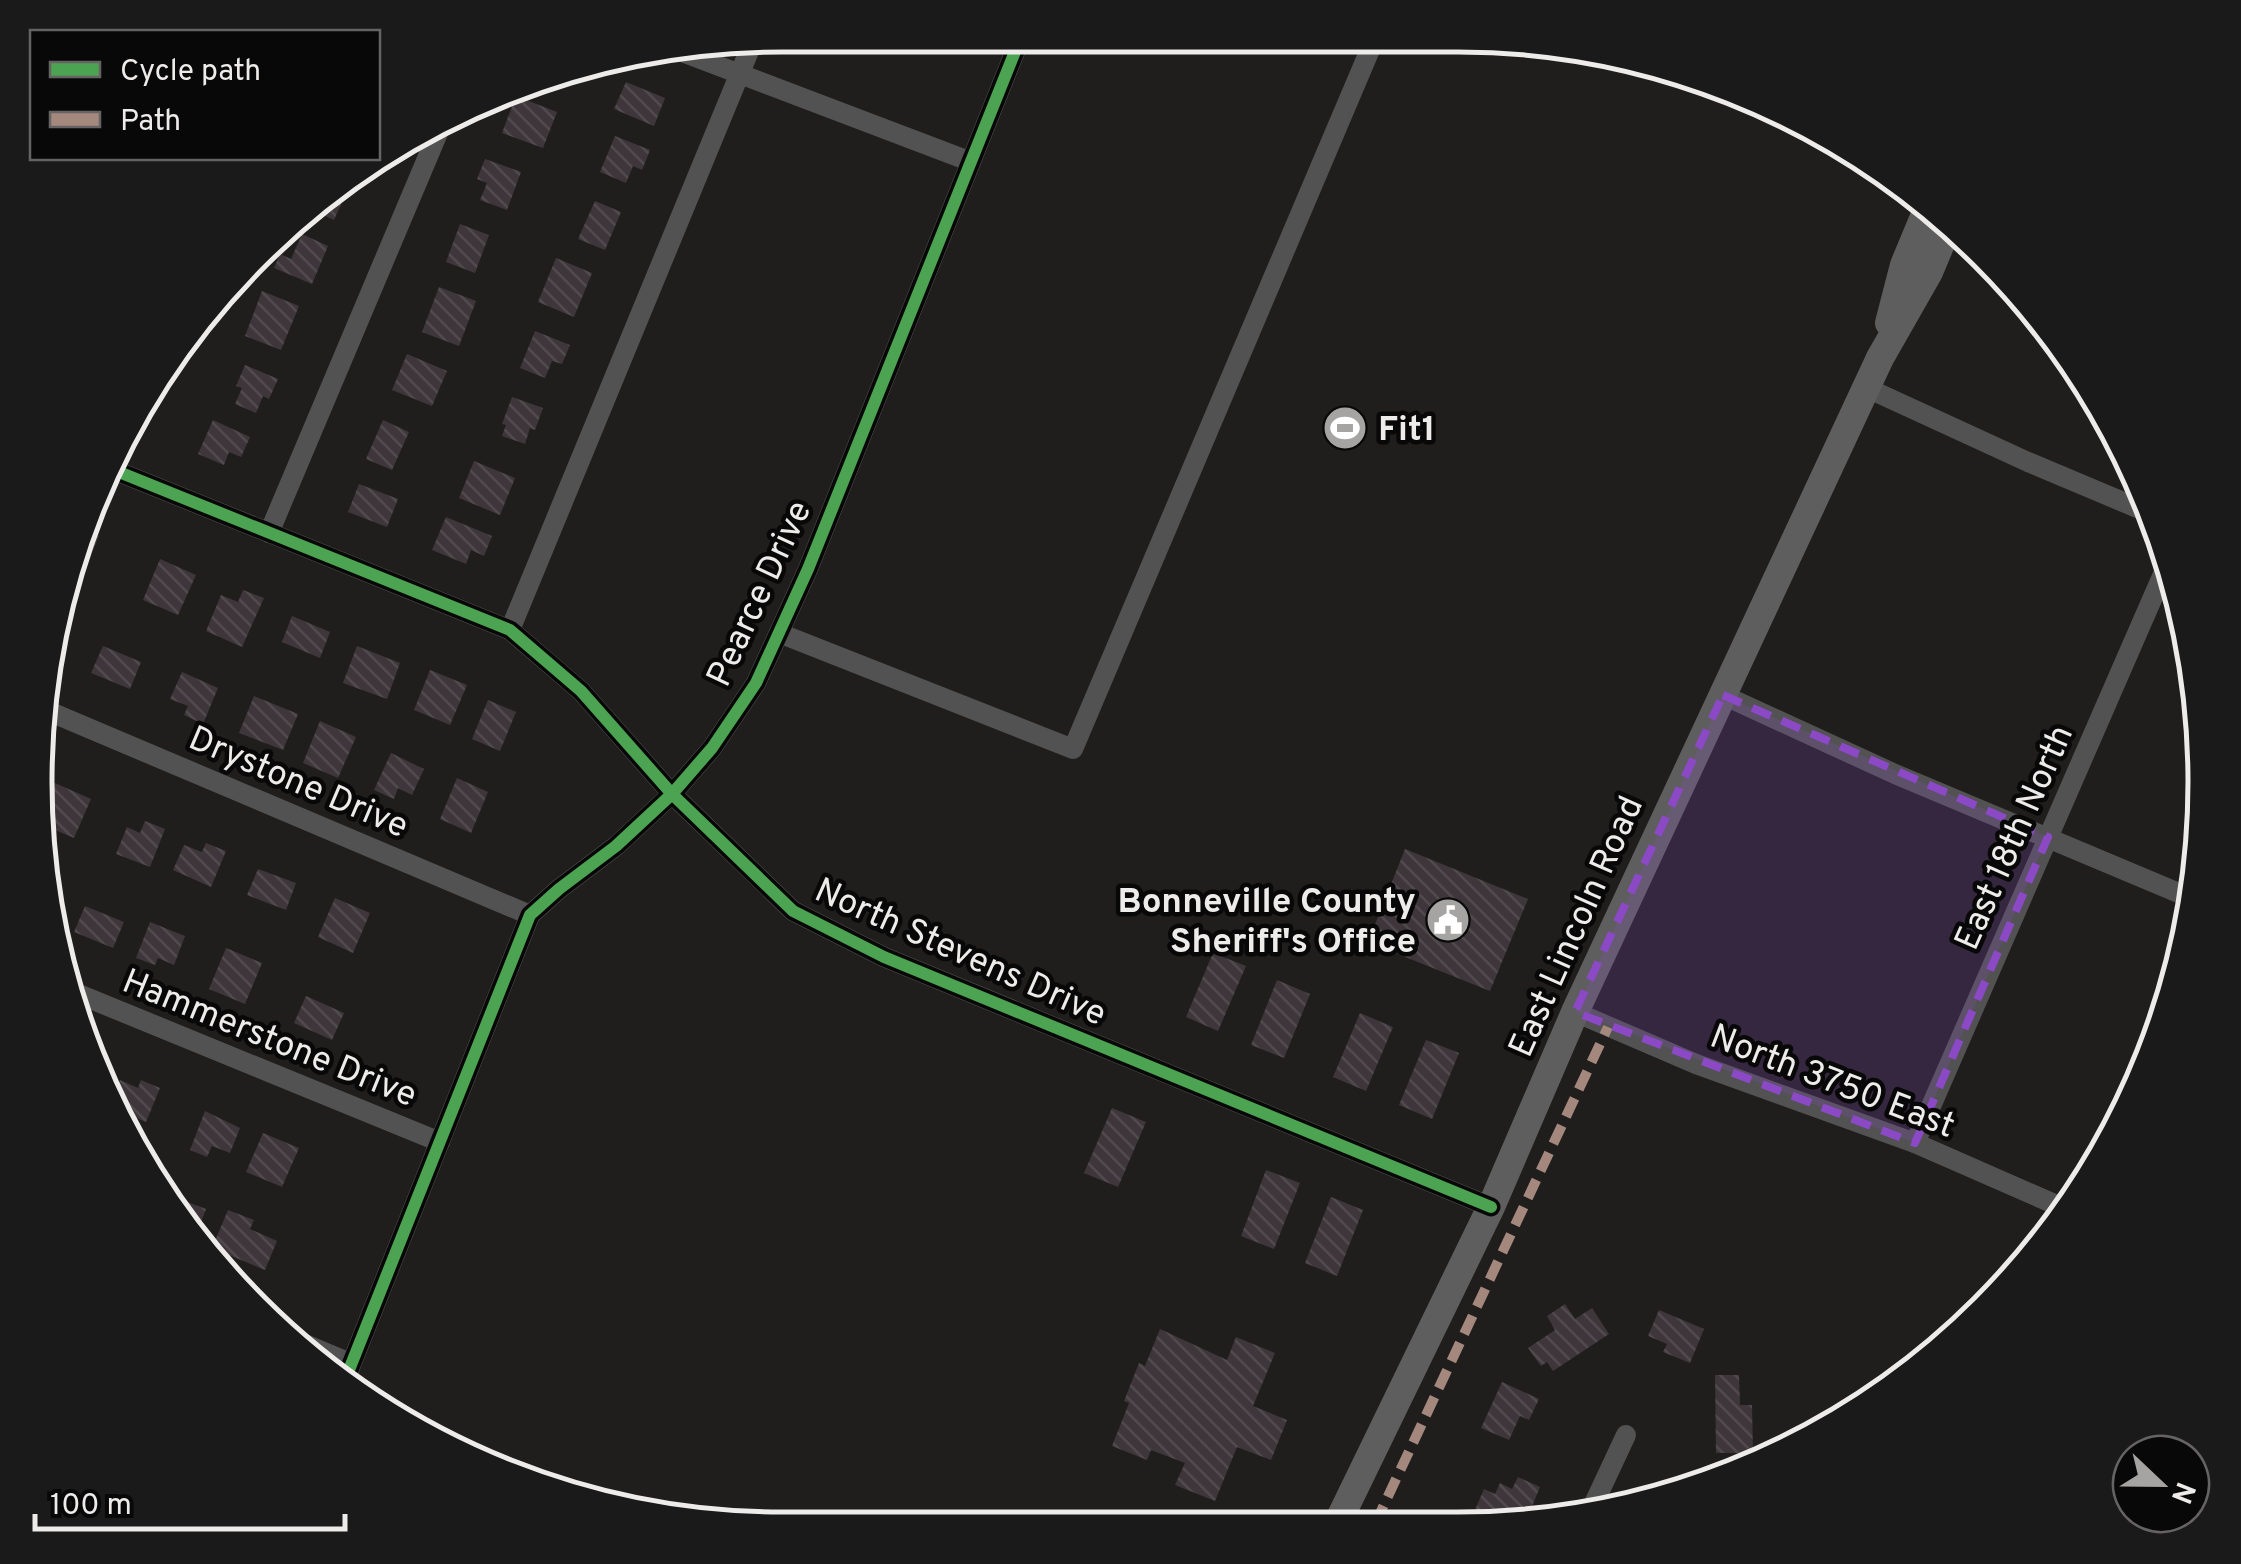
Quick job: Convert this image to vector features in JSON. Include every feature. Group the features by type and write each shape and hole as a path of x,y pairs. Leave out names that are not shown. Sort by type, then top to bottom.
{"main road":[{"name":"East Lincoln Road","path":"1880,358 1904,266 1923,220"},
{"name":"East Lincoln Road","path":"1342,1512 1491,1207 1575,1012 1880,358 1943,237"}],"street":[{"name":"Pearce Drive","path":"348,1368 530,916 672,794 712,748 756,683 815,550 1015,52"},
{"path":"779,633 1073,749 1369,52"},
{"path":"510,630 748,53"},
{"path":"697,58 969,161"},
{"path":"268,533 435,141"},
{"path":"1867,388 2134,507"},
{"name":"North Stevens Drive","path":"122,473 510,630 582,691 672,794 794,911 869,950 1491,1207"},
{"name":"East 18th North","path":"1915,1143 2160,581"},
{"path":"1723,695 1894,774 2179,893"},
{"name":"Drystone Drive","path":"56,714 530,916"},
{"name":"Hammerstone Drive","path":"85,997 440,1142"},
{"name":"North 3750 East","path":"1575,1012 1696,1064 1915,1143 2054,1204"},
{"path":"329,1354 350,1362"},
{"path":"1597,1498 1626,1434"}],"highlighted area":[{"path":"1723,695 2048,837 1915,1143 1575,1012"}],"building":[{"path":"626,82 665,98 654,126 614,109"},
{"path":"525,100 557,112 543,148 502,133 513,104"},
{"path":"615,136 650,150 642,170 633,166 626,183 600,172"},
{"path":"485,159 521,172 507,210 480,200 487,183 477,179"},
{"path":"343,199 334,220 323,215"},
{"path":"595,201 621,212 605,250 578,239"},
{"path":"460,224 489,235 475,273 446,262"},
{"path":"302,234 328,246 312,284 274,268 280,254 291,259"},
{"path":"556,258 592,273 574,317 538,302"},
{"path":"439,287 476,301 459,346 422,332"},
{"path":"262,291 299,306 281,350 245,336"},
{"path":"535,331 570,345 562,364 552,361 545,378 520,368"},
{"path":"407,354 447,371 432,406 392,390"},
{"path":"245,365 278,379 269,399 263,396 256,413 235,404 242,388 236,386"},
{"path":"512,397 543,408 525,444 502,436"},
{"path":"213,420 250,437 241,457 229,452 224,465 198,454"},
{"path":"383,420 409,432 392,470 366,459"},
{"path":"474,461 515,478 500,515 459,498"},
{"path":"359,484 398,499 387,527 348,512"},
{"path":"446,517 492,536 484,556 471,550 466,564 432,550"},
{"path":"96,535 99,536 83,572"},
{"path":"160,559 196,575 178,615 143,600"},
{"path":"243,590 264,598 242,647 206,631 221,595 238,602"},
{"path":"292,616 330,632 320,658 282,642"},
{"path":"103,646 141,662 130,689 91,673"},
{"path":"357,646 400,663 387,699 343,683"},
{"path":"430,670 467,685 450,725 414,710"},
{"path":"182,672 218,688 203,724 184,715 188,706 170,699"},
{"path":"254,696 298,714 283,750 239,733"},
{"path":"488,700 516,712 500,751 472,739"},
{"path":"320,721 356,737 338,778 303,763"},
{"path":"391,753 424,769 412,795 398,788 394,799 374,790"},
{"path":"457,778 488,792 471,833 440,819"},
{"path":"55,783 91,799 74,838 54,830"},
{"path":"145,821 165,829 150,867 116,854 127,827 140,833"},
{"path":"206,843 226,851 211,887 173,870 184,845 202,852"},
{"name":"Bonneville County Sheriff's Office","path":"1405,849 1528,899 1490,991 1368,942"},
{"path":"258,869 296,883 286,910 247,895"},
{"path":"335,898 370,913 353,953 318,937"},
{"path":"85,906 124,922 113,948 74,932"},
{"path":"150,922 185,936 174,965 158,958 155,965 136,958"},
{"path":"226,948 262,963 245,1004 209,989"},
{"path":"1213,953 1246,966 1218,1031 1186,1017"},
{"path":"1277,980 1310,994 1284,1058 1251,1045"},
{"path":"306,996 344,1013 332,1040 294,1023"},
{"path":"1360,1013 1393,1027 1366,1091 1333,1077"},
{"path":"1426,1040 1459,1053 1432,1119 1399,1105"},
{"path":"120,1080 138,1088 141,1080 160,1088 146,1122 134,1117"},
{"path":"1112,1108 1146,1122 1118,1187 1084,1173"},
{"path":"205,1111 240,1128 230,1153 212,1146 207,1157 190,1150"},
{"path":"263,1133 299,1148 282,1187 246,1172"},
{"path":"1266,1170 1300,1183 1274,1249 1241,1236"},
{"path":"1331,1197 1363,1210 1337,1276 1305,1263"},
{"path":"185,1201 206,1209 201,1223"},
{"path":"228,1210 254,1220 250,1229 277,1241 265,1270 226,1254 215,1241"},
{"path":"1565,1304 1575,1319 1592,1308 1609,1334 1553,1371 1547,1362 1541,1366 1528,1348 1555,1330 1547,1316"},
{"path":"1659,1310 1704,1329 1690,1363 1663,1352 1667,1344 1648,1336"},
{"path":"1160,1329 1227,1360 1236,1337 1275,1353 1253,1406 1287,1420 1271,1460 1237,1447 1215,1501 1175,1485 1185,1463 1151,1450 1147,1460 1112,1446 1139,1363 1145,1366"},
{"path":"1715,1375 1739,1375 1740,1405 1752,1405 1753,1449 1716,1453"},
{"path":"1502,1382 1539,1399 1529,1420 1520,1416 1509,1440 1481,1428"},
{"path":"1518,1477 1540,1487 1532,1507 1475,1510 1484,1489 1495,1494 1500,1483 1512,1489"}],"marked path":[{"path":"1381,1512 1608,1027"}],"cycle path":[{"path":"349,1369 530,915 616,846 672,794 712,748 756,683 808,569 1015,52"},
{"path":"122,473 510,630 581,691 672,794 793,911 884,957 1491,1207"}],"place":[{"name":"Fit1","path":"1345,428"},
{"name":"Bonneville County Sheriff's Office","path":"1448,920"}]}
